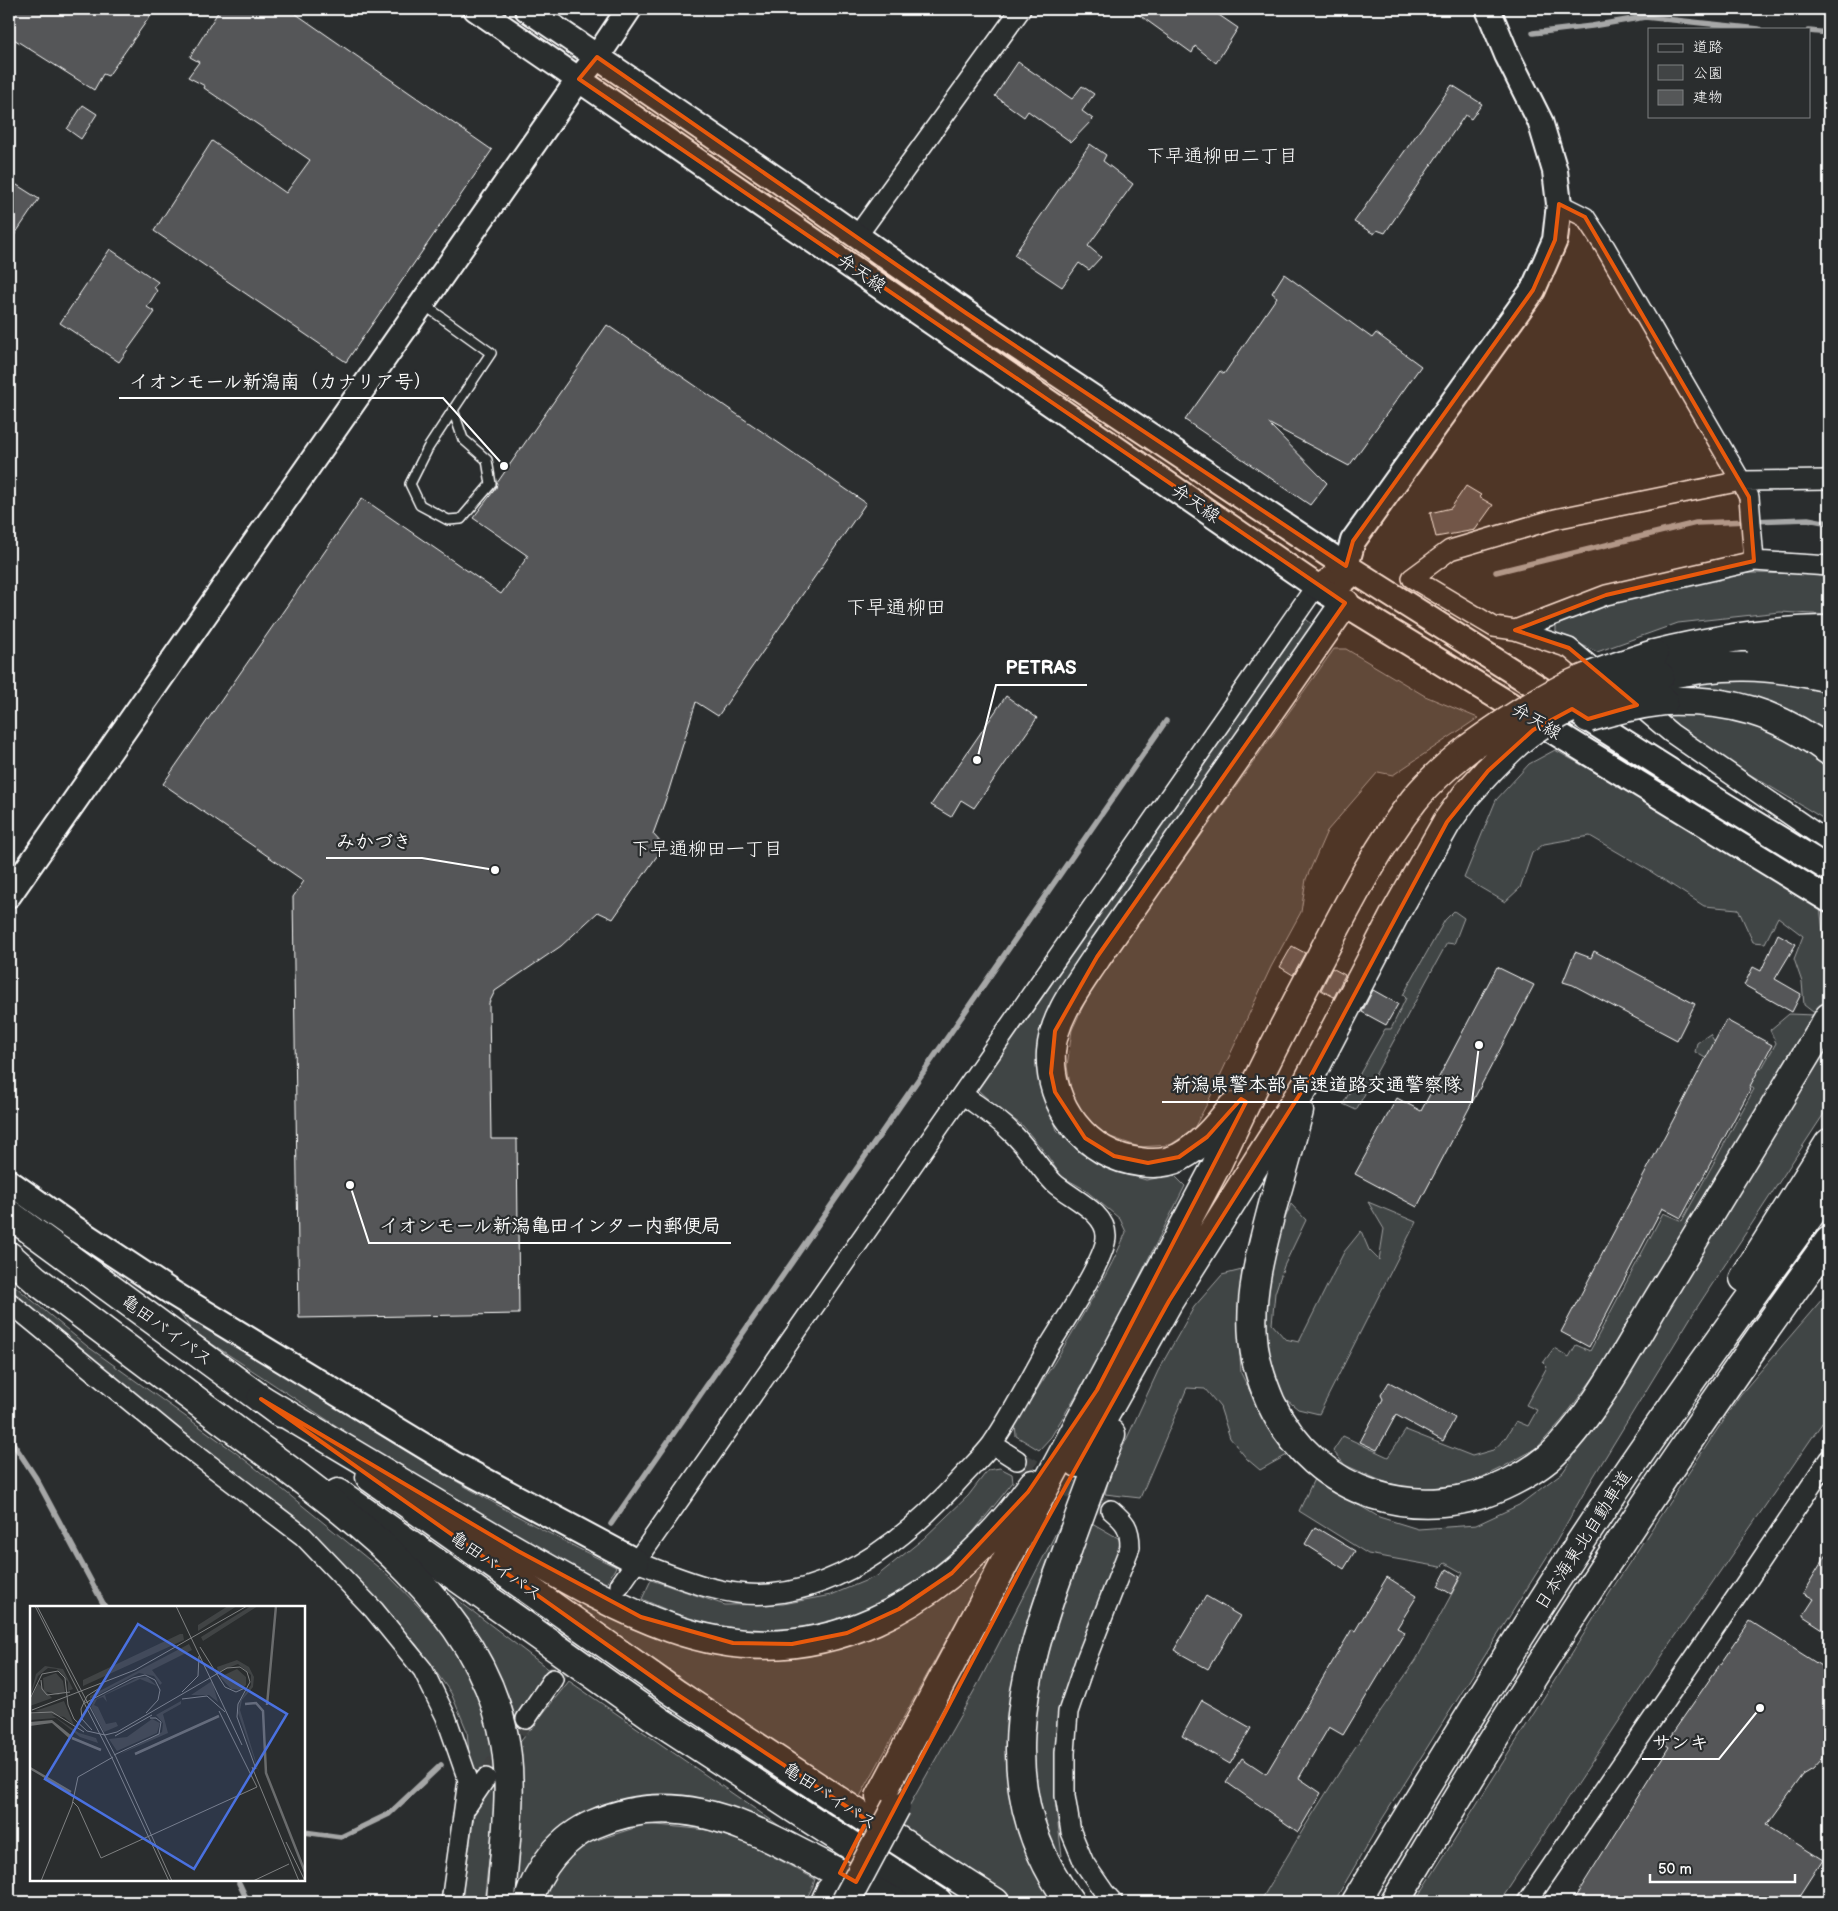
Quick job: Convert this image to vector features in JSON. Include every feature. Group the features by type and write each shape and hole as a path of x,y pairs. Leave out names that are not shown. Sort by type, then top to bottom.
{"highway":[{"path":"1265,1061 1221,1122 1207,1137 1179,1157 1164,1162 1148,1163 1114,1156 1099,1149 1085,1138 1064,1109 1055,1092 1051,1073 1051,1051 1055,1031 1063,1010 1080,982 1345,603"},
{"path":"1659,677 1699,644 1794,630 1829,630"},
{"path":"1659,677 1715,645 1749,644 1785,647 1829,656"},
{"path":"888,1802 1145,1344 1197,1256 1307,1082 1395,914 1447,822 1467,794 1488,771 1533,730 1597,697 1659,677 1719,667 1758,666 1797,670 1829,678"},
{"path":"837,1899 1097,1390 1216,1166 1265,1061 1355,892 1393,828 1415,799 1439,773 1468,748 1502,724 1574,683 1613,667 1659,677 1696,700 1730,704 1764,715 1796,730 1829,752"},
{"path":"1307,1082 1258,1267 1253,1306 1252,1336 1263,1386 1288,1433 1306,1454 1327,1471 1350,1485 1377,1496 1406,1503 1445,1503 1467,1500 1497,1490 1523,1476 1549,1457 1572,1433 1617,1366 1829,1017"},
{"path":"1617,1487 1756,1258 1829,1143"},
{"name":"日本海東北自動車道","path":"1356,1902 1419,1797 1617,1487 1829,1189"},
{"name":"亀田バイパス","path":"9,1214 261,1399 675,1693 995,1902"},
{"name":"日本海東北自動車道","path":"1395,1902 1449,1810 1541,1662 1652,1494 1829,1241"},
{"path":"1792,1293 1829,1246"},
{"path":"9,1254 36,1280 336,1506 425,1589 464,1639 480,1667 493,1696 502,1728 507,1759 509,1793 501,1902"},
{"name":"亀田バイパス","path":"9,1254 389,1530 658,1720 938,1902"},
{"path":"1070,1902 1050,1872 1031,1823 1021,1770 1021,1712 1027,1677 1047,1606 1145,1344"},
{"path":"261,1399 518,1551 641,1616 702,1637 733,1643 763,1645 792,1644 847,1633 899,1609 952,1573 976,1550 1028,1492 1057,1452 1097,1390"},
{"path":"528,1902 540,1872 568,1840 586,1827 609,1817 632,1811 657,1808 681,1809 709,1814 734,1822 794,1849 895,1902"}],"street":[{"name":"弁天線","path":"476,9 1316,586 1829,900"},
{"name":"弁天線","path":"527,9 966,313 1346,566 1829,869"},
{"path":"9,895 629,9"},
{"path":"857,236 1022,9"},
{"path":"1345,603 1346,566 1353,541 1533,290 1555,240 1559,204 1554,171 1540,121 1488,9"},
{"path":"1559,204 1586,217 1745,489 1754,554"},
{"path":"1829,480 1745,489 1554,519 1450,550 1412,578 1494,627 1515,630 1569,648 1671,733 1829,842"},
{"path":"1515,630 1606,594 1754,554 1829,566"},
{"path":"620,1585 1316,586 1346,566"},
{"path":"9,1182 71,1226 174,1294 452,1463 637,1562 690,1582 730,1592 769,1594 806,1587 848,1570 874,1556 909,1530 943,1498 992,1444 1100,1257 1106,1237 1102,1222 1090,1208 1056,1185 1010,1131 962,1094"},
{"path":"9,1302 177,1440 303,1536 374,1610 423,1670 446,1717 468,1780 451,1902"},
{"path":"992,1444 1017,1460"},
{"path":"1527,1902 1829,1459"},
{"path":"1111,1510 1123,1520 1130,1532 1130,1547 1085,1662 1068,1712 1064,1796 1071,1832 1084,1863 1113,1902"},
{"path":"526,1720 554,1680"},
{"path":"465,1809 486,1778"}],"lane":[{"path":"423,304 490,353 428,448 410,484 420,505 448,520 461,519 491,484 487,460 463,439 453,410"}],"highlighted area":[{"path":"597,57 966,313 1346,566 1353,541 1533,290 1555,240 1559,204 1585,217 1749,497 1754,561 1606,595 1515,630 1569,648 1637,705 1588,719 1572,709 1533,730 1488,771 1447,822 1307,1083 1169,1301 1038,1536 856,1882 840,1873 867,1820 675,1693 261,1399 518,1551 641,1617 733,1643 792,1644 847,1633 899,1609 952,1573 1028,1492 1097,1390 1246,1102 1241,1099 1207,1137 1179,1157 1148,1163 1114,1156 1085,1138 1055,1092 1051,1073 1055,1031 1097,957 1345,603 579,79"}],"green space":[{"path":"1750,573 1810,574 1829,578 1829,615 1780,612 1678,623 1597,652 1556,633 1556,621 1573,612 1697,580"},
{"path":"1306,619 1315,627 1040,1046 1037,1069 1057,1130 1080,1153 1113,1170 1146,1180 1174,1175 1185,1186 1099,1357 1051,1437 1039,1450 1016,1436 1015,1422 1077,1325 1107,1272 1126,1232 1120,1219 1084,1189 1061,1176 1023,1126 994,1105 978,1090"},
{"path":"1334,649 1346,649 1425,696 1478,718 1393,775 1378,772 1327,831 1306,879 1301,912 1271,967 1193,1130 1170,1145 1139,1147 1105,1135 1086,1117 1072,1097 1067,1066 1072,1030 1092,987 1132,928 1188,854"},
{"path":"1743,680 1773,681 1829,693 1829,735 1766,701 1680,683"},
{"path":"1698,710 1766,729 1806,751 1829,769 1829,822 1698,743 1654,713"},
{"path":"1555,750 1637,796 1820,906 1829,983 1828,1008 1813,1012 1804,1005 1802,982 1794,959 1803,936 1778,917 1765,943 1753,942 1738,909 1704,906 1650,871 1590,836 1544,844 1532,853 1520,888 1505,902 1464,878 1496,800 1529,764"},
{"path":"1454,911 1464,918 1454,944 1447,943 1356,1110 1343,1104 1385,1029 1391,1029 1406,998 1403,995 1445,920"},
{"path":"1789,1014 1814,1015 1612,1352 1563,1419 1537,1448 1468,1484 1412,1490 1379,1480 1345,1465 1333,1451 1343,1436 1388,1457 1406,1430 1472,1456 1493,1450 1504,1440 1516,1421 1528,1426 1537,1410 1526,1405 1547,1367 1543,1363 1554,1348 1569,1357 1576,1345 1590,1351 1663,1213 1682,1221 1754,1089 1733,1074 1695,1052 1697,1043 1710,1034 1716,1044 1762,1068 1776,1043 1770,1030"},
{"path":"1829,1038 1829,1106 1694,1312 1589,1484 1555,1544 1381,1821 1334,1902 1260,1902 1354,1749 1416,1660 1463,1573 1445,1563 1441,1567 1368,1554 1299,1511 1314,1479 1379,1517 1418,1529 1476,1525 1519,1505 1563,1472 1589,1433"},
{"path":"1368,1202 1416,1222 1319,1414 1298,1409 1282,1396 1270,1362 1266,1292 1276,1241 1291,1204 1306,1220 1284,1266 1275,1293 1272,1324 1285,1339 1299,1342 1344,1252 1361,1231 1369,1250 1379,1260 1384,1229"},
{"path":"1242,1270 1238,1318 1241,1373 1263,1418 1287,1455 1260,1470 1247,1459 1230,1438 1220,1407 1205,1389 1187,1388 1140,1498 1105,1494 1110,1475 1158,1371 1194,1307 1222,1275"},
{"path":"9,1281 87,1346 235,1452 389,1576 425,1613 456,1650 473,1678 494,1740 496,1800 484,1902 461,1902 474,1815 489,1784 470,1765 467,1731 451,1693 416,1644 342,1564 9,1298"},
{"path":"1829,1291 1829,1413 1666,1650 1499,1902 1415,1902 1616,1583 1740,1395"},
{"path":"177,1309 361,1424 468,1488 578,1549 616,1567 605,1586 429,1487 191,1330"},
{"path":"1000,1468 1012,1474 1013,1482 966,1541 900,1594 857,1619 797,1634 754,1633 687,1619 642,1599 651,1580 725,1605 783,1604 831,1595 877,1576 923,1539 968,1496 988,1470"},
{"path":"1092,1523 1125,1542 1063,1705 1056,1808 1062,1856 1053,1850 1050,1843 1035,1779 1033,1742 1035,1704 1042,1667 1053,1630"},
{"path":"1060,1525 1066,1529 1017,1676 1056,1902 1020,1902 898,1826 979,1682"},
{"path":"979,1557 988,1564 857,1802 550,1588 553,1582 764,1657 817,1654 875,1633"},
{"path":"446,1591 551,1671 510,1735 440,1596"},
{"path":"569,1681 787,1831 783,1837 634,1801 514,1902 517,1746"},
{"path":"647,1824 708,1830 744,1841 815,1879 813,1886 805,1902 542,1902 554,1873 584,1844"}],"building":[{"path":"13,9 155,9 108,76 103,74 94,90 9,36 9,16"},
{"path":"220,9 289,9 492,150 346,362 154,231 212,141 286,193 310,160 204,88 205,86 188,77 199,62 190,57"},
{"path":"1131,9 1210,9 1238,28 1216,63 1195,46 1192,53"},
{"path":"1018,62 1072,99 1082,86 1094,94 1082,111 1093,119 1071,142 1028,111 1024,117 995,96"},
{"path":"1452,85 1482,104 1471,119 1465,115 1385,233 1377,230 1374,234 1354,222"},
{"path":"83,105 97,114 81,139 67,129"},
{"path":"1090,144 1106,155 1103,161 1133,184 1088,246 1101,257 1089,270 1079,263 1062,287 1014,255"},
{"path":"9,180 39,199 9,243"},
{"path":"110,249 158,282 154,287 157,291 147,307 155,312 119,362 60,323"},
{"path":"1284,274 1372,338 1376,333 1421,366 1349,466 1268,423 1327,483 1310,505 1185,420 1220,371 1224,374 1277,297 1272,293"},
{"path":"607,325 866,503 718,716 696,702 668,793 653,834 664,846 613,919 598,912 561,946 495,991 489,1003 491,1139 517,1139 519,1314 299,1318 293,897 304,881 163,784 362,498 501,594 528,556 473,518 496,488 497,483"},
{"path":"1466,486 1481,495 1479,497 1493,505 1475,530 1436,537 1430,513 1451,508"},
{"path":"1006,696 1037,718 974,808 961,800 951,817 931,805"},
{"path":"1778,934 1796,944 1775,979 1801,994 1792,1012 1744,985 1753,967 1761,971"},
{"path":"1292,946 1305,953 1293,975 1280,967"},
{"path":"1594,951 1695,1004 1677,1040 1573,985 1563,982 1575,952 1591,958"},
{"path":"1497,967 1534,985 1417,1207 1355,1174 1397,1098 1421,1111"},
{"path":"1332,968 1345,975 1334,997 1321,990"},
{"path":"1373,990 1398,1004 1386,1025 1362,1012"},
{"path":"1726,1020 1772,1045 1681,1218 1662,1208 1589,1347 1561,1332"},
{"path":"1389,1382 1455,1418 1443,1441 1396,1415 1377,1450 1360,1442 1383,1399 1381,1395"},
{"path":"1315,1527 1355,1551 1344,1569 1305,1544"},
{"path":"1829,1550 1829,1633 1803,1616 1814,1599 1803,1593"},
{"path":"1447,1569 1460,1577 1451,1594 1438,1586"},
{"path":"1387,1577 1417,1596 1397,1628 1405,1632 1343,1735 1329,1727 1299,1778 1321,1793 1298,1832 1226,1782 1242,1758 1266,1774 1352,1629 1355,1631"},
{"path":"1206,1596 1240,1616 1208,1669 1174,1650"},
{"path":"1750,1621 1829,1671 1829,1747 1813,1769 1803,1775 1767,1825 1823,1860 1796,1902 1572,1902 1669,1747 1665,1744"},
{"path":"1202,1700 1251,1728 1230,1764 1182,1736"}],"waterway":[{"path":"1533,33 1645,17 1750,28"},
{"path":"1810,31 1829,33"},
{"path":"1496,572 1696,523 1808,519 1829,523"},
{"path":"611,1524 1166,721"},
{"path":"9,1437 36,1478 104,1606"},
{"path":"305,1832 341,1837 389,1814 441,1765"},
{"path":"239,1883 248,1902"}],"tunnel":[{"path":"1017,1460 1111,1510"},
{"path":"553,1679 615,1592"},
{"path":"486,1778 526,1719"}],"place":[{"name":"イオンモール新潟南（カナリア号）","path":"504,466"},
{"name":"PETRAS","path":"977,760"},
{"name":"みかづき","path":"495,870"},
{"name":"新潟県警本部 高速道路交通警察隊","path":"1479,1045"},
{"name":"イオンモール新潟亀田インター内郵便局","path":"350,1185"},
{"name":"サンキ","path":"1760,1708"}],"district":[{"name":"下早通柳田二丁目","path":"1222,155"},
{"name":"下早通柳田","path":"896,607"},
{"name":"下早通柳田一丁目","path":"707,848"}]}
